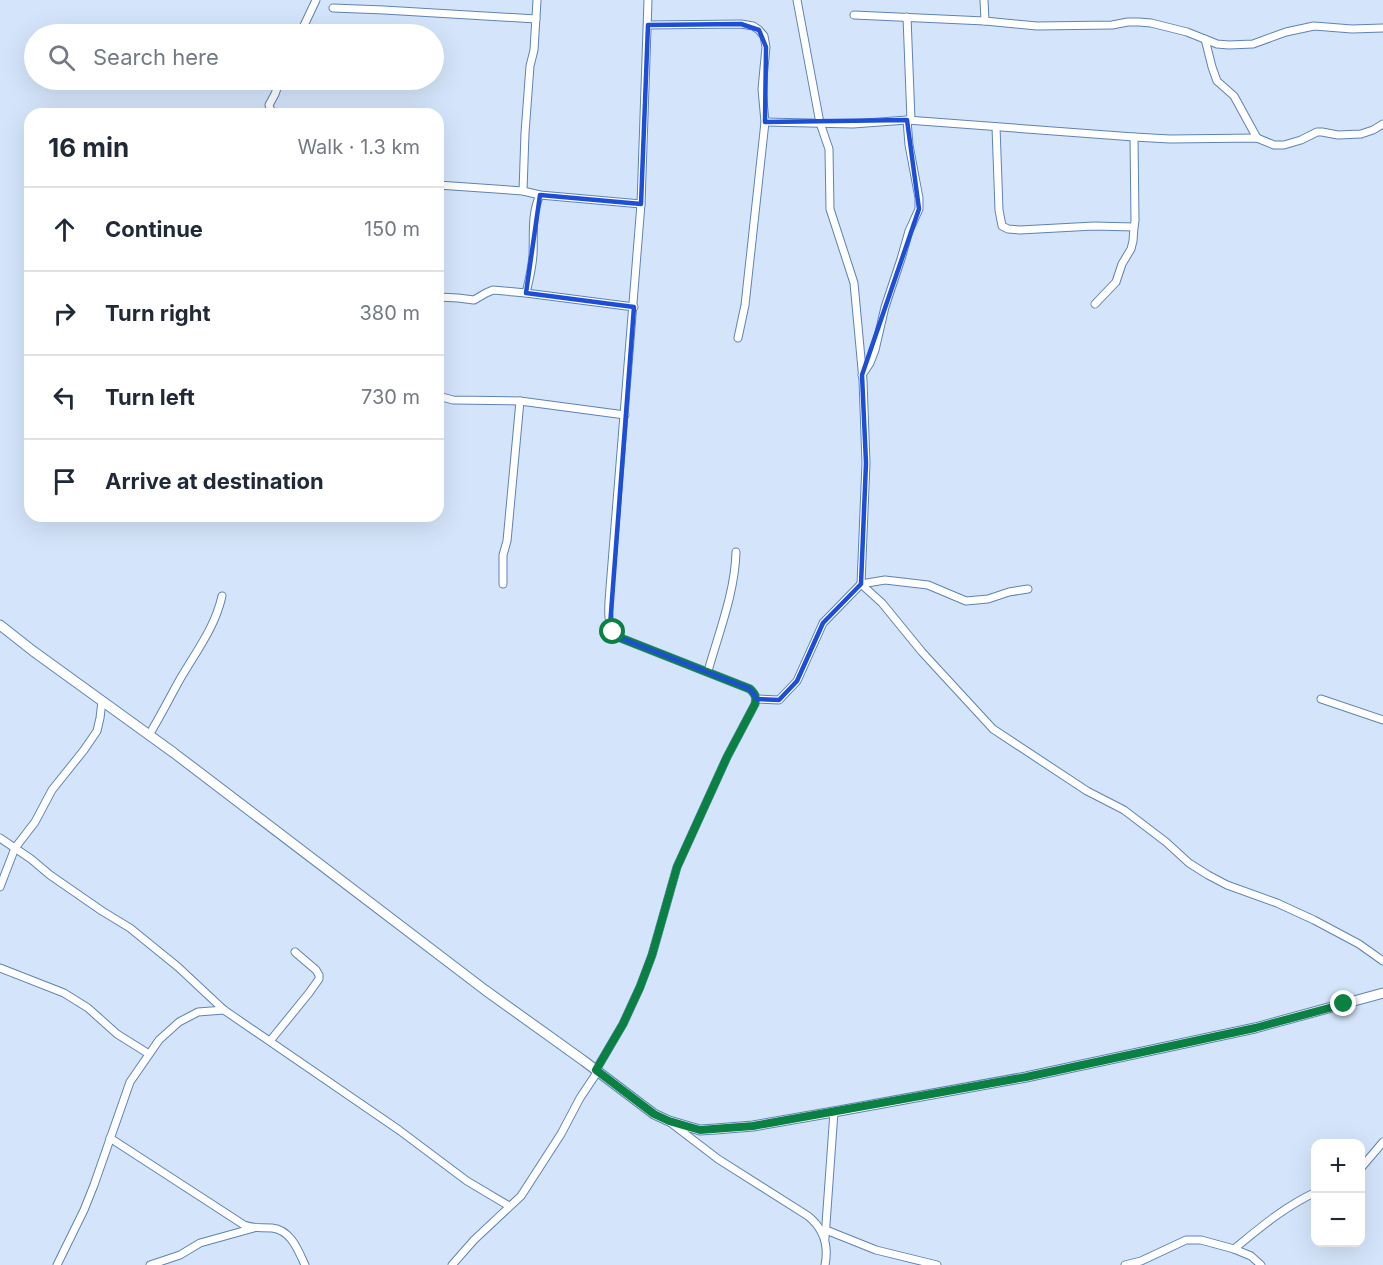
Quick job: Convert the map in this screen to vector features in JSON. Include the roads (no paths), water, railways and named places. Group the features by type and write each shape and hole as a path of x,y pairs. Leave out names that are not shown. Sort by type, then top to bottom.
{"street":[{"path":"305,24 316,0"},
{"path":"524,191 530,66 534,50 537,0"},
{"path":"452,1265 474,1240 521,1196 561,1134 623,1024 652,955 677,867 727,757 757,699 750,689 618,637 610,626 610,588 641,204 648,0"},
{"path":"796,0 820,123 829,149 830,209 854,283 862,375 866,463 861,584"},
{"path":"984,0 985,21"},
{"path":"333,8 536,19"},
{"path":"854,15 985,21 1037,26 1151,23 1187,32 1217,44 1253,44 1286,32 1314,26 1352,29 1383,28"},
{"path":"862,375 875,350 885,307 909,231 919,209 909,145 907,17"},
{"path":"648,25 741,24 753,26 764,36 766,48 762,89 765,122 745,305 738,338"},
{"path":"1205,39 1217,81 1234,96 1257,138"},
{"path":"270,108 269,105 276,90"},
{"path":"765,122 853,124 909,120 1170,139 1257,138 1274,145 1284,145 1301,140 1317,132 1338,135 1361,134 1383,124"},
{"path":"996,127 999,210 1002,226 1020,230 1094,226 1134,227"},
{"path":"1095,304 1115,284 1133,241 1136,209 1134,137"},
{"path":"444,185 524,191 540,195 641,204"},
{"path":"526,293 532,260 536,204 540,195"},
{"path":"444,297 474,300 493,290 634,307"},
{"path":"444,398 453,400 520,401 625,415"},
{"path":"503,584 503,555 507,541 520,401"},
{"path":"708,671 728,603 736,566 736,552"},
{"path":"757,699 779,700 797,681 823,623 861,584 885,580 928,585 966,601 988,599 1028,589"},
{"path":"861,584 882,603 922,652 993,729 1087,791 1124,810 1189,863 1208,875 1314,920 1359,944 1383,961"},
{"path":"149,735 203,644 220,607 222,597"},
{"path":"0,625 485,990 654,1114 700,1130 753,1126 1026,1077 1244,1031 1383,993"},
{"path":"1321,699 1383,720"},
{"path":"0,887 15,848 35,822 52,790 97,731 102,701"},
{"path":"0,838 102,911 130,928 178,967 224,1010 399,1130 467,1180 509,1206"},
{"path":"270,1041 319,978 316,970 294,952"},
{"path":"0,968 64,993 88,1008 117,1034 149,1054"},
{"path":"57,1265 84,1210 130,1082 159,1041 179,1022 198,1012 224,1010"},
{"path":"825,1265 834,1112"},
{"path":"669,1121 718,1159 808,1216 816,1223 825,1238"},
{"path":"110,1138 244,1225 254,1228"},
{"path":"1365,1163 1383,1142"},
{"path":"1234,1249 1273,1216 1314,1193"},
{"path":"150,1265 180,1255 200,1243 254,1228 273,1228 285,1232 305,1265"},
{"path":"826,1230 876,1250 937,1265"},
{"path":"1125,1265 1141,1261 1186,1240 1201,1240 1234,1249 1251,1256 1261,1265"}]}
